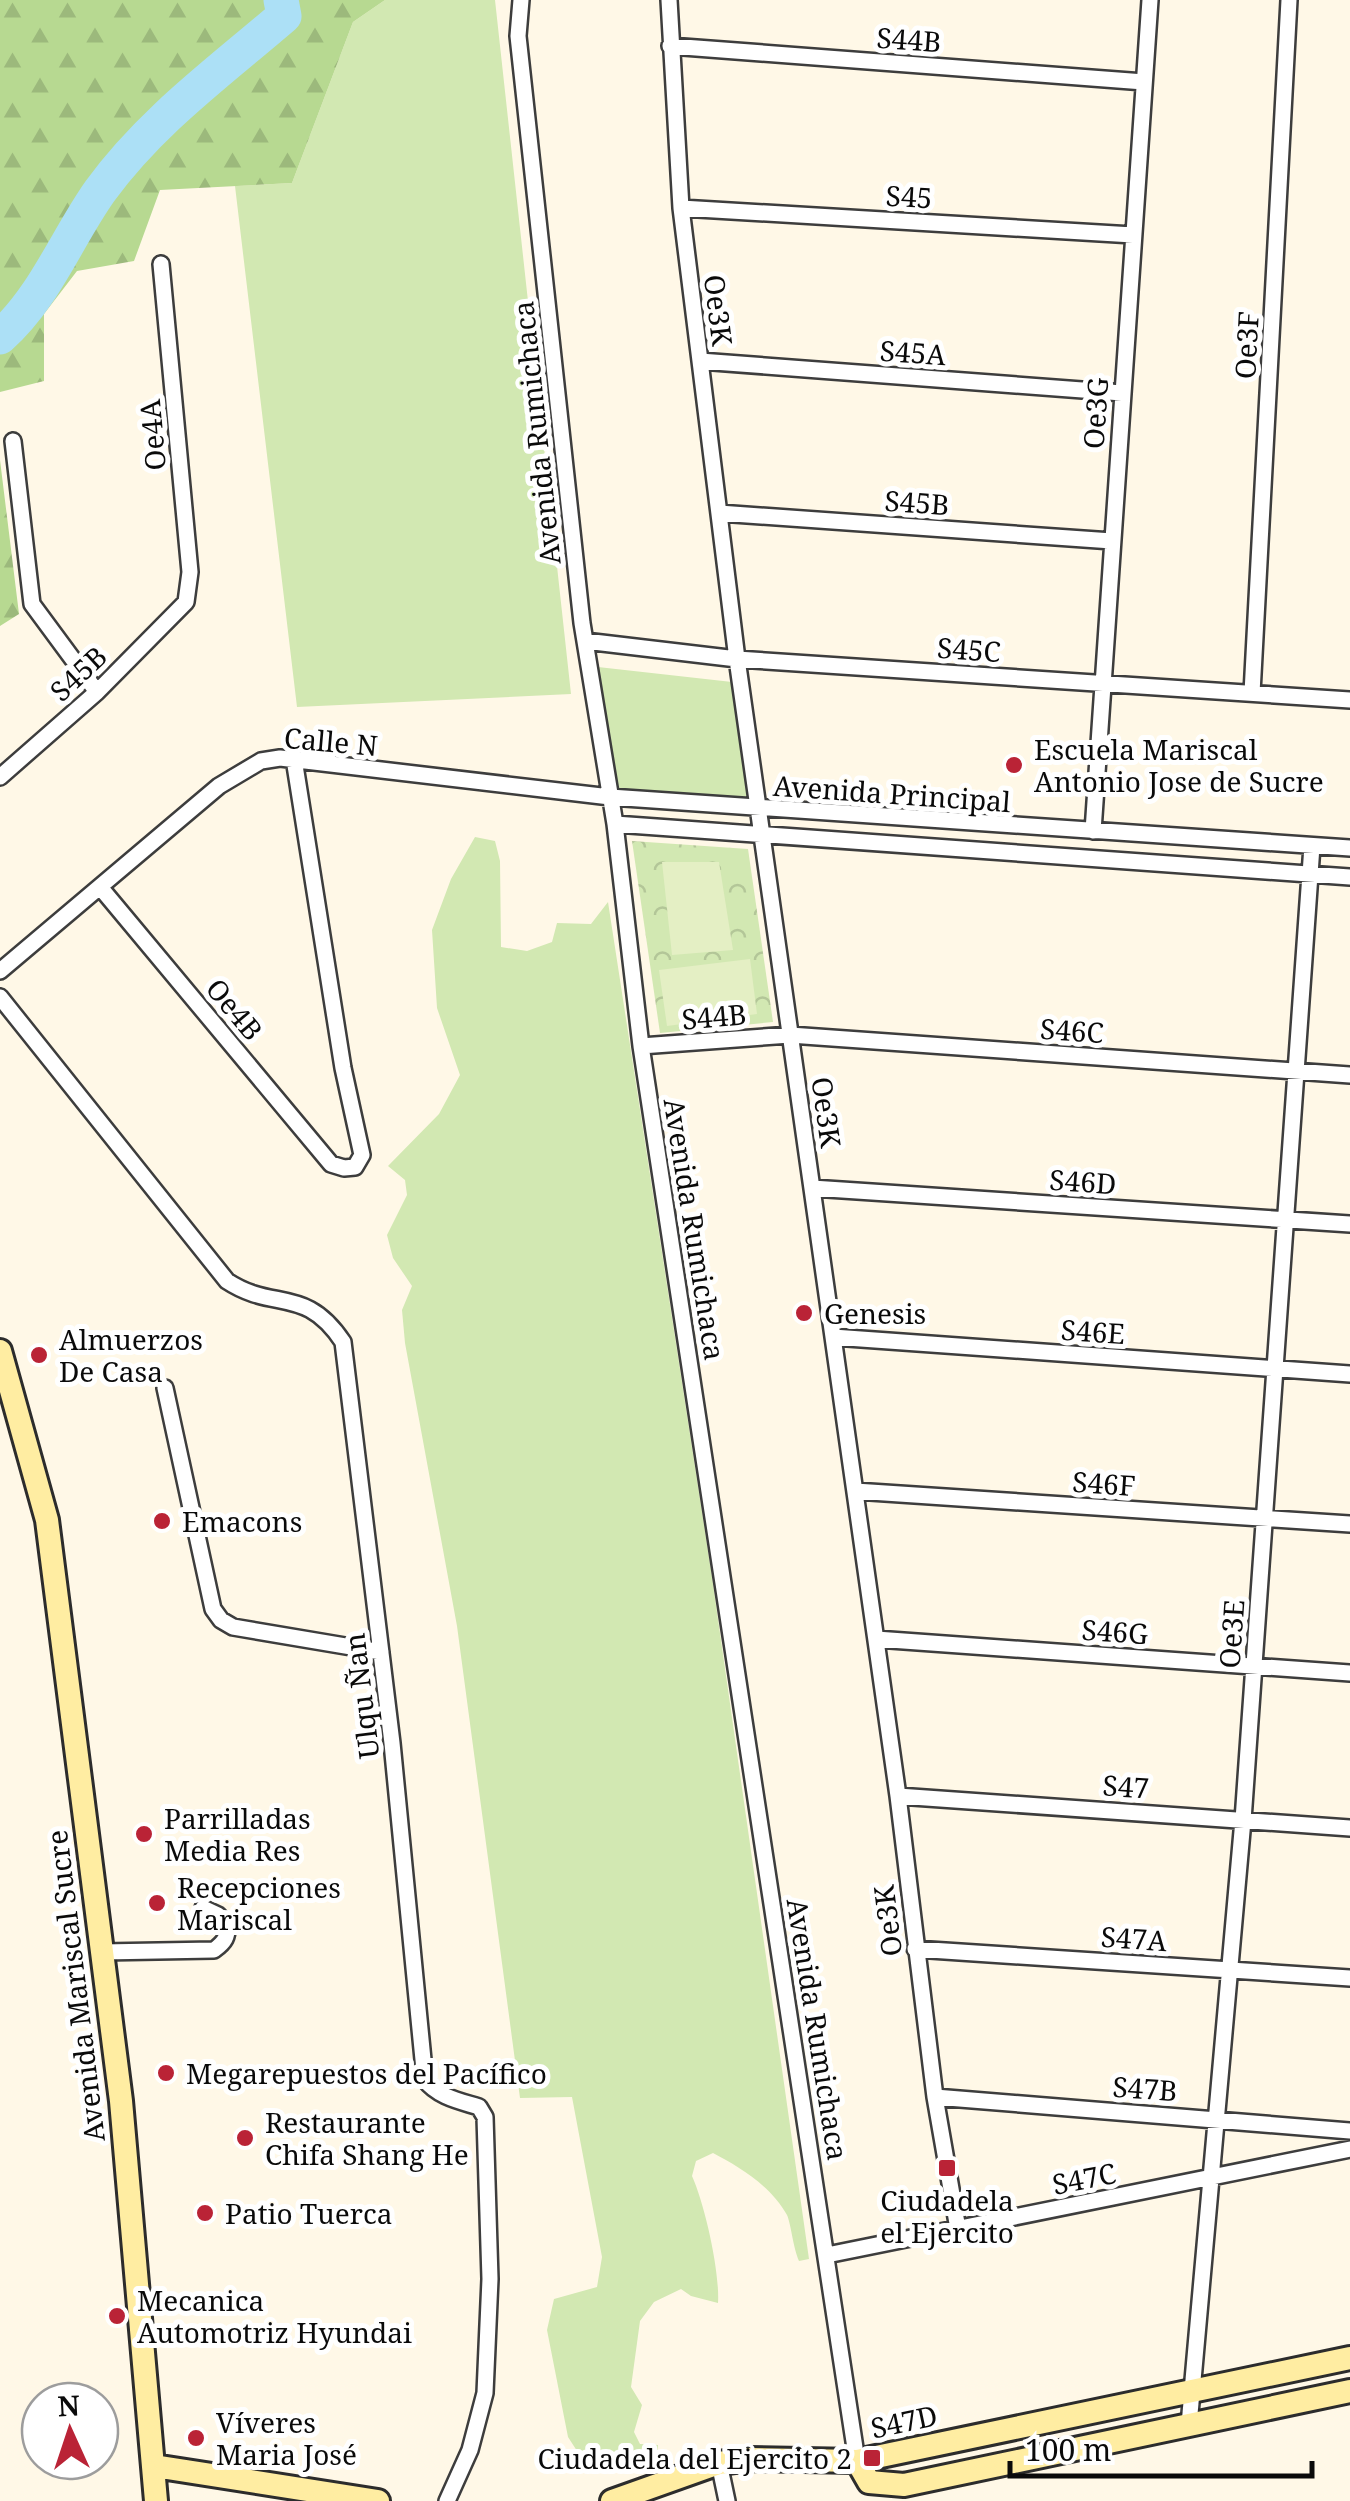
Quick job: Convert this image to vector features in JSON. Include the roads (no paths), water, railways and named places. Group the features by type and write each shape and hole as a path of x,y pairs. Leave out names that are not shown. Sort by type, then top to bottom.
{"street":[{"name":"Avenida Rumichaca","path":"520,0 518,36 586,642 614,824 641,1046 857,2461"},
{"name":"Oe3K","path":"670,0 681,208 737,658 898,1796 914,1949 958,2229"},
{"name":"Oe3G","path":"1093,831 1150,0"},
{"name":"Oe3F","path":"1252,694 1289,0"},
{"name":"S44B","path":"670,46 1144,82"},
{"name":"S45","path":"681,208 1134,235"},
{"name":"Oe4A","path":"161,264 190,572 186,602"},
{"name":"S45A","path":"700,361 1122,393"},
{"path":"13,441 32,604 97,692"},
{"name":"S45B","path":"719,513 1112,541"},
{"name":"S45B","path":"0,776 97,692 186,602"},
{"name":"S45C","path":"586,642 737,658 1350,700"},
{"name":"Calle N","path":"0,971 178,818 240,772 262,761 294,758 610,797"},
{"name":"Oe4B","path":"100,888 331,1164 355,1167 362,1155 343,1068 294,758"},
{"name":"Avenida Principal","path":"610,797 1350,848"},
{"name":"Avenida Principal","path":"614,824 1350,878"},
{"name":"Oe3E","path":"1189,2425 1244,1820 1312,846"},
{"name":"Ulqu Ñan","path":"0,996 227,1281 238,1289 314,1308 343,1342 381,1652 425,2080 444,2096 479,2108 485,2117 490,2279 485,2393 470,2450 447,2501"},
{"name":"S44B","path":"641,1046 790,1034"},
{"name":"S46C","path":"790,1034 1350,1075"},
{"name":"S46D","path":"812,1188 1350,1224"},
{"name":"S46E","path":"833,1337 1350,1374"},
{"name":"Avenida Mariscal Sucre","path":"0,1351 47,1520 120,2102 156,2501"},
{"path":"165,1388 213,1608 221,1620 233,1627 381,1652"},
{"name":"S46F","path":"855,1491 1350,1524"},
{"name":"S46G","path":"876,1639 1350,1673"},
{"name":"S47","path":"898,1796 1350,1828"},
{"path":"102,1952 214,1950 224,1944 227,1924 202,1908"},
{"name":"S47A","path":"914,1949 1350,1978"},
{"name":"S47B","path":"935,2097 1350,2131"},
{"name":"S47C","path":"827,2255 1350,2149"},
{"name":"S47D","path":"1350,2358 857,2461 868,2482 904,2485 1350,2391"},
{"path":"612,2501 719,2463 750,2459 857,2461"},
{"path":"719,2463 727,2501"},
{"path":"154,2466 378,2501"}],"waterway":[{"path":"0,337 30,304 88,209 120,166 187,98 284,16 281,0"}],"place":[{"name":"Escuela Mariscal Antonio Jose de Sucre","path":"1014,765"},
{"name":"Genesis","path":"804,1313"},
{"name":"Almuerzos De Casa","path":"39,1355"},
{"name":"Emacons","path":"162,1521"},
{"name":"Parrilladas Media Res","path":"144,1834"},
{"name":"Recepciones Mariscal","path":"157,1903"},
{"name":"Megarepuestos del Pacífico","path":"166,2073"},
{"name":"Restaurante Chifa Shang He","path":"245,2138"},
{"name":"Ciudadela el Ejercito","path":"947,2168"},
{"name":"Patio Tuerca","path":"205,2213"},
{"name":"Mecanica Automotriz Hyundai","path":"117,2316"},
{"name":"Víveres Maria José","path":"196,2438"},
{"name":"Ciudadela del Ejercito 2","path":"872,2458"}]}
